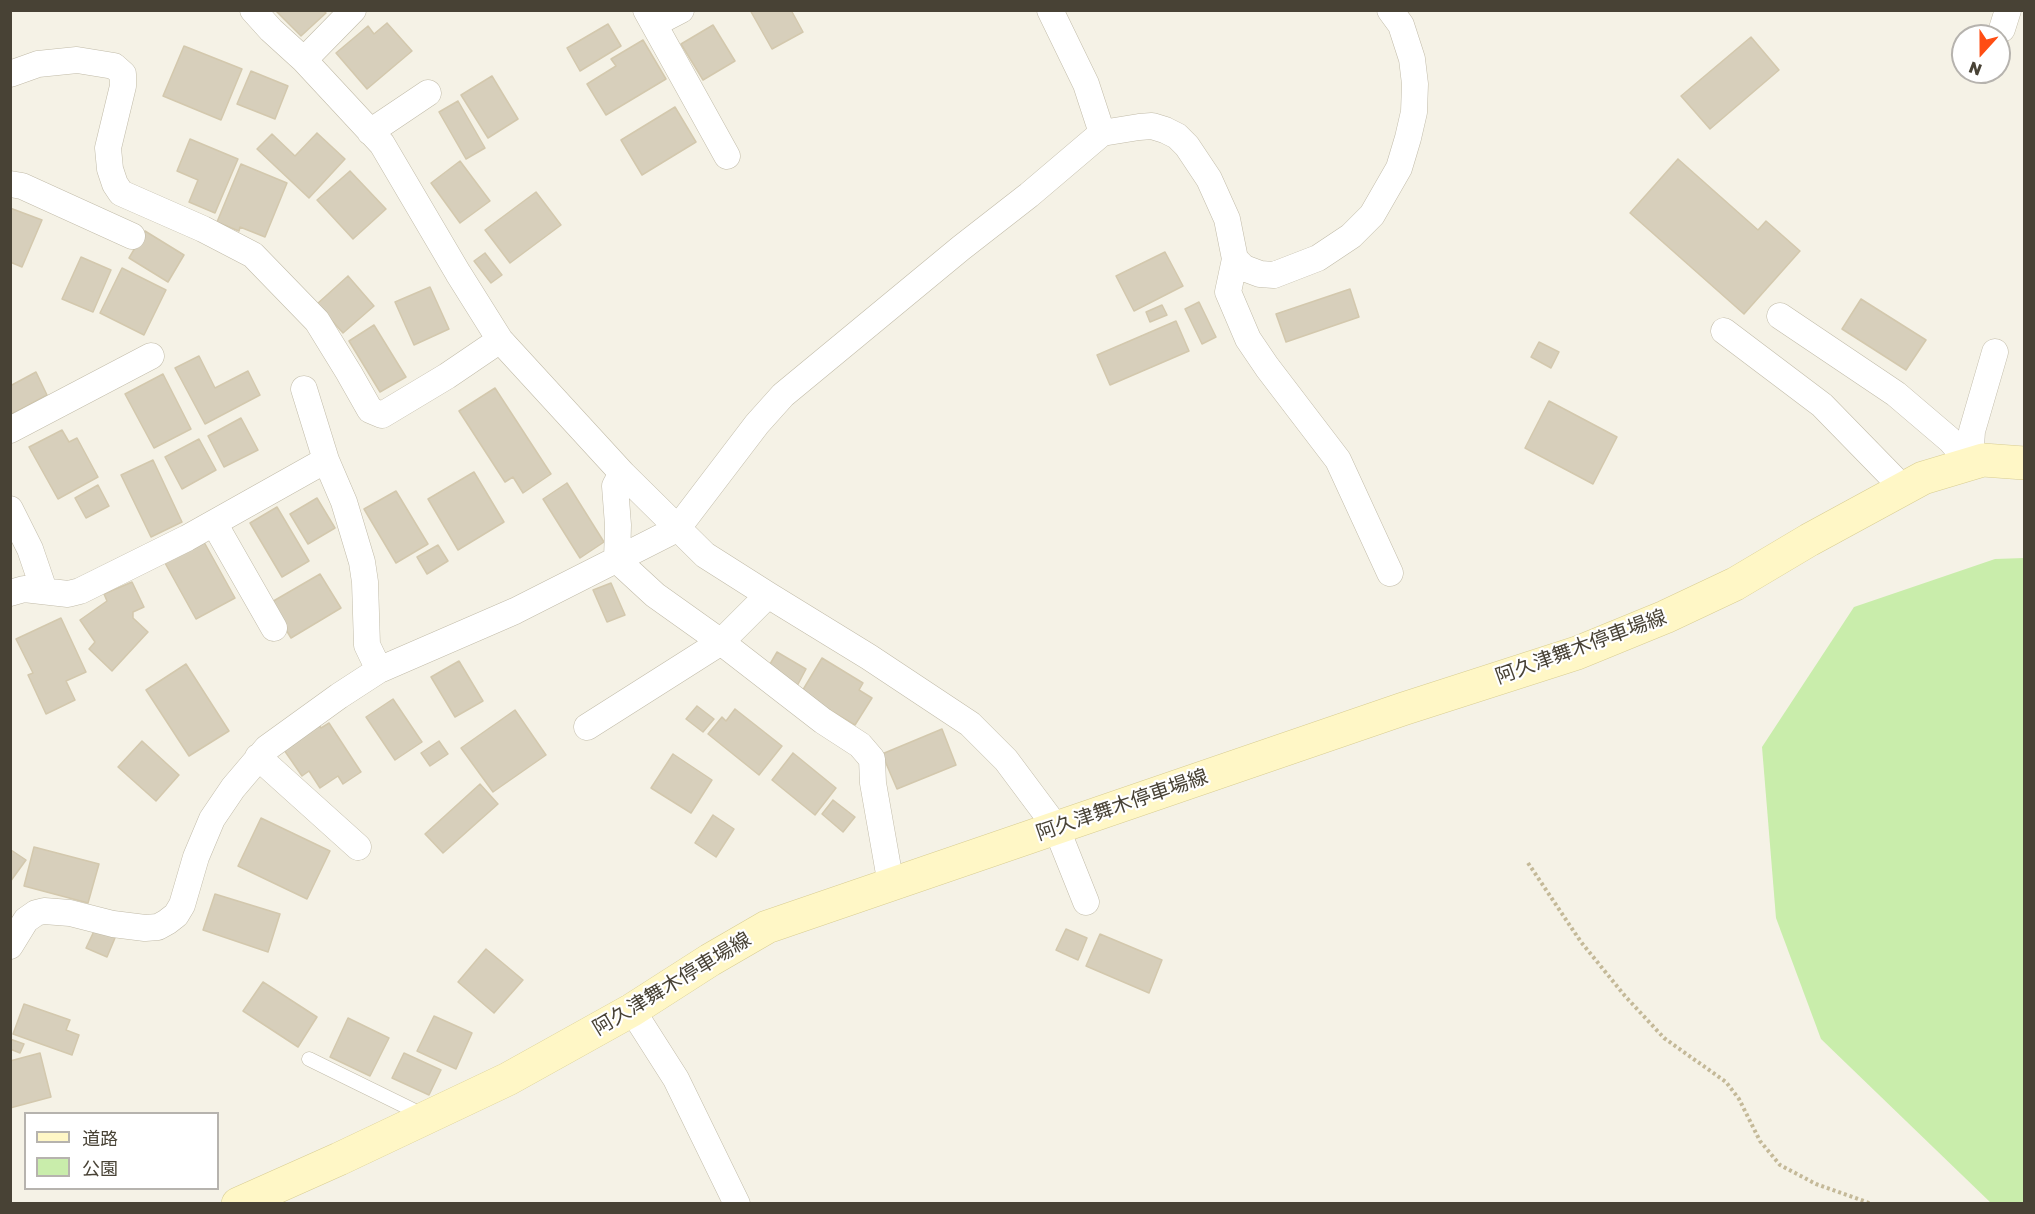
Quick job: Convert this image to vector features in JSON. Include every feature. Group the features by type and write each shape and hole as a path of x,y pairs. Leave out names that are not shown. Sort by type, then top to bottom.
{"main road":[{"name":"阿久津舞木停車場線","path":"238,1203 339,1160 508,1079 632,1010 767,927 1577,652 1665,617 1735,584 1809,540 1923,478 1983,460 2025,463"}],"street":[{"path":"253,10 304,60 382,144 500,340 622,473 705,555 869,657 970,724 1006,760 1056,827 1086,902"},
{"path":"304,60 353,10"},
{"path":"681,10 650,17 728,156"},
{"path":"1050,10 1086,84 1102,133"},
{"path":"1235,259 1244,268 1260,274 1274,275 1287,271 1318,258 1351,236 1372,215 1399,168 1415,103 1412,58 1401,25 1390,10"},
{"path":"10,74 38,64 76,60 114,66 123,74 123,86 108,148 110,169 121,193 203,229 253,255 317,321 370,410 382,415 447,376 500,340"},
{"path":"370,132 428,93"},
{"path":"10,946 27,920 36,913 70,913 113,924 145,928 158,927 168,922 182,906 196,857 212,819 267,748 379,670 515,611 677,529 757,424 783,395 1102,133 1139,126 1152,126 1165,130 1177,136 1187,146 1209,179 1227,219 1235,259 1228,292 1248,339 1338,460 1390,573"},
{"path":"10,184 22,186 132,236"},
{"path":"1780,316 1896,394 1950,440 1970,463"},
{"path":"1724,331 1822,405 1903,488"},
{"path":"1970,463 1972,431 1995,352"},
{"path":"10,430 151,356"},
{"path":"304,389 326,460 344,502 362,562 367,645 379,670"},
{"path":"10,593 24,589 68,594 80,591 187,538 326,460"},
{"path":"622,473 615,486 618,525 617,560 655,595 824,721 860,745 872,759 873,783 891,885"},
{"path":"10,509 30,549 44,590"},
{"path":"214,523 274,628"},
{"path":"587,727 721,642 768,595"},
{"path":"258,757 358,847"},
{"path":"632,1010 676,1079 737,1203"}],"lane":[{"path":"309,1059 427,1117"}],"path":[{"path":"1528,863 1581,942 1625,996 1664,1038 1726,1082 1739,1099 1760,1141 1780,1165 1816,1184 1872,1203"}],"green space":[{"path":"2024,558 2024,1203 1991,1203 1821,1039 1776,918 1762,747 1854,607 1995,559"}],"building":[{"path":"275,10 323,10 326,13 301,36"},
{"path":"750,10 791,10 803,32 772,49"},
{"path":"387,23 412,51 367,89 336,53 368,26 374,34"},
{"path":"608,24 621,46 580,71 567,48"},
{"path":"713,25 735,61 703,80 681,44"},
{"path":"1751,37 1779,70 1710,129 1681,96"},
{"path":"643,40 666,79 606,115 587,84 616,66 611,59"},
{"path":"184,46 242,69 221,120 163,96"},
{"path":"251,71 288,86 275,119 237,104"},
{"path":"492,76 518,119 488,138 461,95"},
{"path":"458,101 485,148 466,159 439,112"},
{"path":"675,107 696,142 642,175 621,140"},
{"path":"317,133 345,159 309,198 257,149 272,134 295,156"},
{"path":"190,139 238,159 215,213 189,202 198,180 177,171"},
{"path":"1678,159 1758,230 1766,221 1800,251 1744,314 1630,213"},
{"path":"460,161 490,201 460,223 431,183"},
{"path":"241,164 287,183 265,237 240,227 239,231 217,222"},
{"path":"350,171 386,209 353,239 317,200"},
{"path":"536,192 561,225 510,263 485,230"},
{"path":"10,208 42,220 22,267 10,262"},
{"path":"145,231 184,255 168,282 129,258"},
{"path":"1165,252 1183,286 1134,311 1116,276"},
{"path":"485,253 502,275 491,283 474,261"},
{"path":"81,257 111,270 93,312 62,299"},
{"path":"122,268 166,290 144,335 100,313"},
{"path":"348,276 374,306 343,333 317,304"},
{"path":"430,287 449,329 414,345 395,302"},
{"path":"1350,289 1359,317 1286,342 1276,314"},
{"path":"1861,299 1926,340 1906,370 1842,329"},
{"path":"1199,302 1216,337 1202,344 1185,309"},
{"path":"1162,305 1167,315 1150,322 1146,312"},
{"path":"1176,321 1189,351 1110,385 1097,355"},
{"path":"374,325 406,377 380,392 349,341"},
{"path":"1539,342 1559,352 1551,368 1531,357"},
{"path":"199,356 215,388 248,371 260,395 205,424 175,368"},
{"path":"36,372 47,395 10,415 10,386"},
{"path":"163,374 191,429 154,448 125,394"},
{"path":"495,388 551,474 523,493 513,477 505,482 459,411"},
{"path":"1549,401 1617,437 1593,484 1525,448"},
{"path":"241,418 258,450 224,467 208,436"},
{"path":"62,430 69,442 77,438 98,477 58,499 29,447"},
{"path":"199,439 216,470 182,489 165,457"},
{"path":"153,460 182,522 151,537 121,475"},
{"path":"474,472 504,522 458,550 428,499"},
{"path":"567,483 604,542 580,558 543,499"},
{"path":"98,485 109,506 86,518 75,498"},
{"path":"396,491 428,544 396,563 364,509"},
{"path":"317,498 335,528 308,544 290,514"},
{"path":"277,507 309,561 282,577 250,523"},
{"path":"204,542 235,598 196,619 165,563"},
{"path":"438,545 448,561 427,574 417,557"},
{"path":"320,574 341,608 291,638 270,603"},
{"path":"132,582 144,607 133,612 133,618 148,632 112,671 89,649 95,642 80,620 107,601 104,594"},
{"path":"611,583 625,615 607,622 593,590"},
{"path":"61,618 86,672 66,681 75,700 46,714 28,675 33,673 16,639"},
{"path":"777,652 806,669 796,688 766,671"},
{"path":"822,658 863,683 859,690 872,698 855,725 801,693"},
{"path":"459,661 483,701 455,717 431,677"},
{"path":"186,664 229,731 189,756 146,690"},
{"path":"393,699 422,742 395,760 366,717"},
{"path":"697,706 714,719 703,732 686,719"},
{"path":"735,709 782,746 759,775 708,734 722,717 726,721"},
{"path":"515,710 546,755 493,792 461,748"},
{"path":"318,723 321,728 329,723 361,772 343,784 338,776 320,788 309,771 302,776 282,747"},
{"path":"942,729 956,765 897,789 882,754"},
{"path":"142,741 179,775 156,801 118,767"},
{"path":"439,741 448,754 430,766 421,753"},
{"path":"793,753 836,788 815,815 772,780"},
{"path":"673,754 712,780 691,813 651,788"},
{"path":"480,784 498,804 443,853 425,834"},
{"path":"833,800 855,817 843,832 822,814"},
{"path":"713,815 734,829 716,857 695,843"},
{"path":"261,818 330,851 307,899 238,866"},
{"path":"34,847 99,864 88,903 24,886"},
{"path":"10,851 26,860 10,882"},
{"path":"215,894 280,914 268,952 203,930"},
{"path":"95,929 115,938 107,957 86,948"},
{"path":"1066,929 1087,938 1078,960 1056,950"},
{"path":"1100,934 1162,960 1149,993 1086,966"},
{"path":"486,949 523,980 494,1013 458,982"},
{"path":"263,982 317,1017 298,1047 243,1011"},
{"path":"24,1004 70,1020 66,1030 79,1035 72,1055 13,1034"},
{"path":"434,1016 472,1033 456,1069 417,1051"},
{"path":"348,1018 389,1038 370,1076 330,1057"},
{"path":"10,1039 24,1044 20,1053 10,1049"},
{"path":"40,1053 51,1097 10,1108 10,1061"},
{"path":"404,1053 441,1070 429,1095 392,1078"}]}
